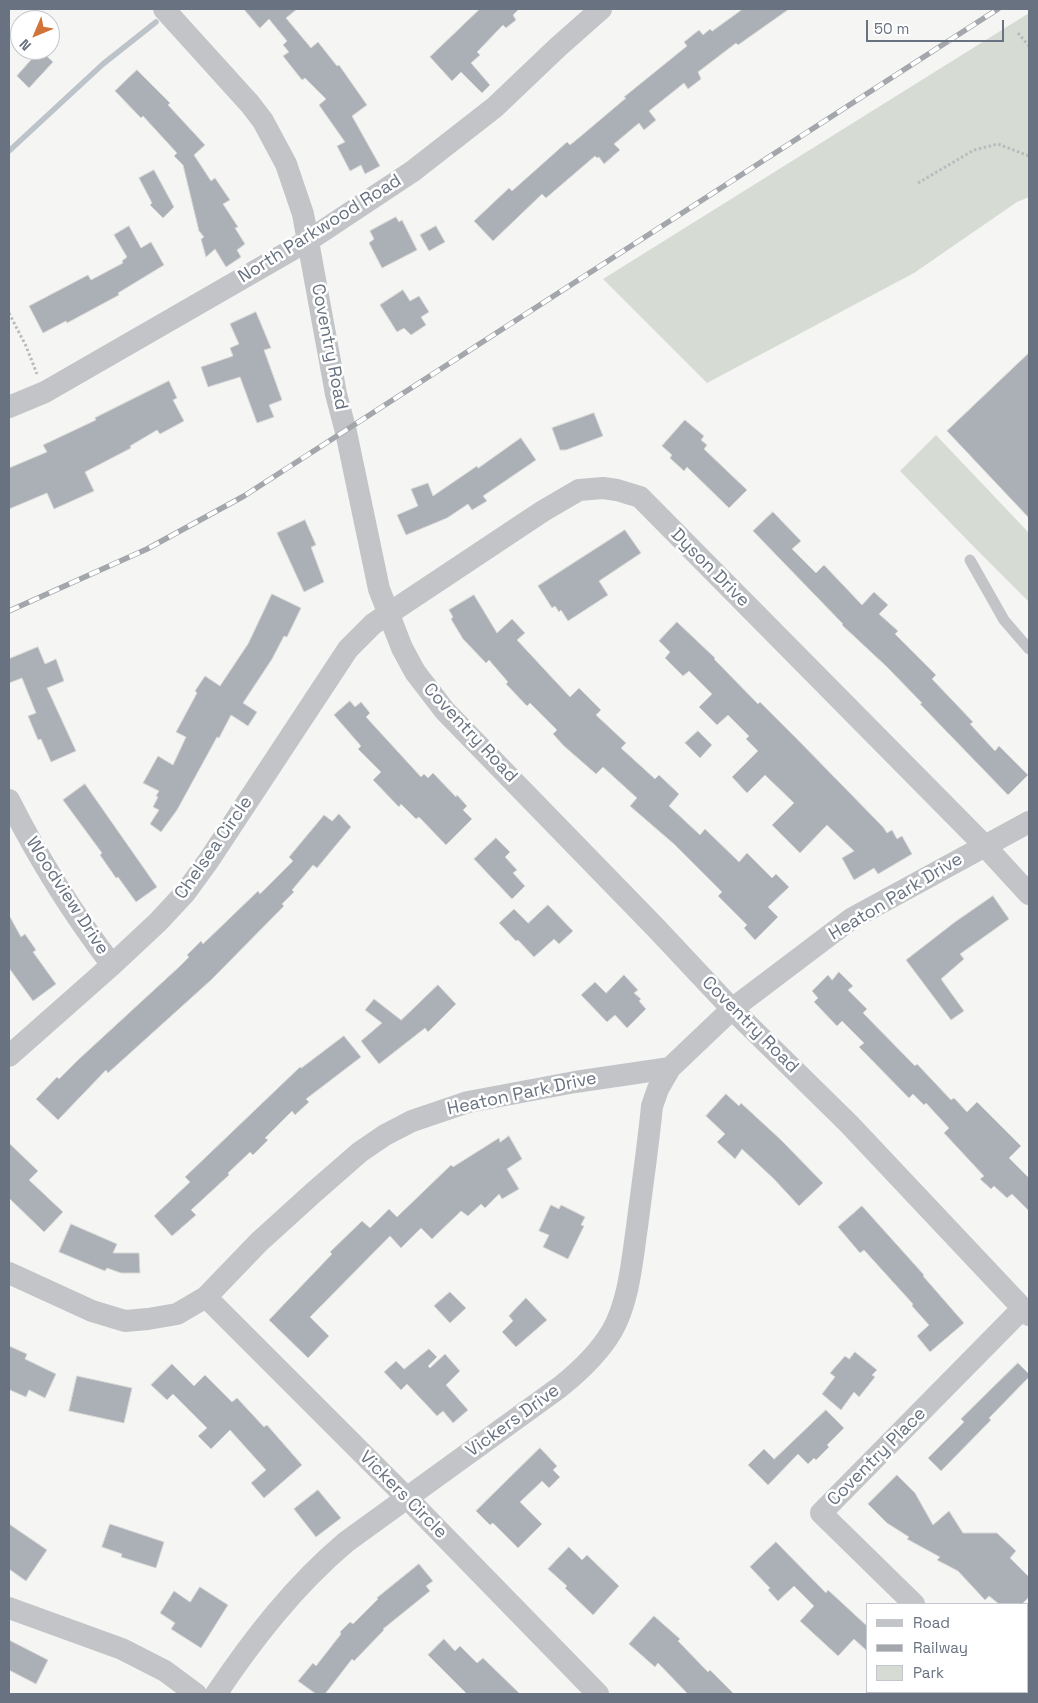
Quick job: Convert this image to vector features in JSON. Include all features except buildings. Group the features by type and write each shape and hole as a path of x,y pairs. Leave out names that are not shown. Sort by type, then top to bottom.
{"street":[{"name":"Coventry Road","path":"164,9 236,87 262,122 286,164 303,214 309,240 336,394 346,432 379,589 402,648 416,672 445,711 732,1009 849,1124 1026,1311"},
{"name":"North Parkwood Road","path":"9,407 45,392 309,240 413,171 495,107 601,9"},
{"name":"Dyson Drive","path":"388,614 543,511 579,490 603,488 618,490 640,497 984,845 1029,894"},
{"name":"Chelsea Circle","path":"9,1056 112,965 158,922 184,893 209,860 348,649 373,624 388,614"},
{"name":"Woodview Drive","path":"9,800 43,861 90,936 112,965"},
{"name":"Heaton Park Drive","path":"9,1273 92,1311 125,1321 177,1314 206,1297 259,1242 360,1152 385,1135 412,1121 468,1102 585,1080 670,1068 732,1009 851,919 1029,822"},
{"name":"Vickers Drive","path":"216,1694 265,1626 324,1561 346,1542 560,1387 579,1371 612,1332 619,1316 632,1256 652,1106 658,1088 670,1068"},
{"name":"Vickers Circle","path":"206,1297 407,1498 598,1694"},
{"name":"Coventry Place","path":"913,1603 822,1513 1026,1311"},
{"path":"9,1608 122,1649 165,1671 196,1694"}],"lane":[{"path":"970,560 1004,620 1029,648"}],"path":[{"path":"1018,33 1029,46"},
{"path":"918,183 974,150 998,144 1029,156"},
{"path":"9,313 26,346 45,392"}],"green space":[{"path":"1029,13 1029,197 1017,202 914,273 707,383 603,279"},
{"path":"936,435 1029,533 1029,602 900,471"}],"waterway":[{"path":"9,151 103,64 156,22"}],"railway":[{"path":"9,611 147,549 244,496 998,9"}]}
